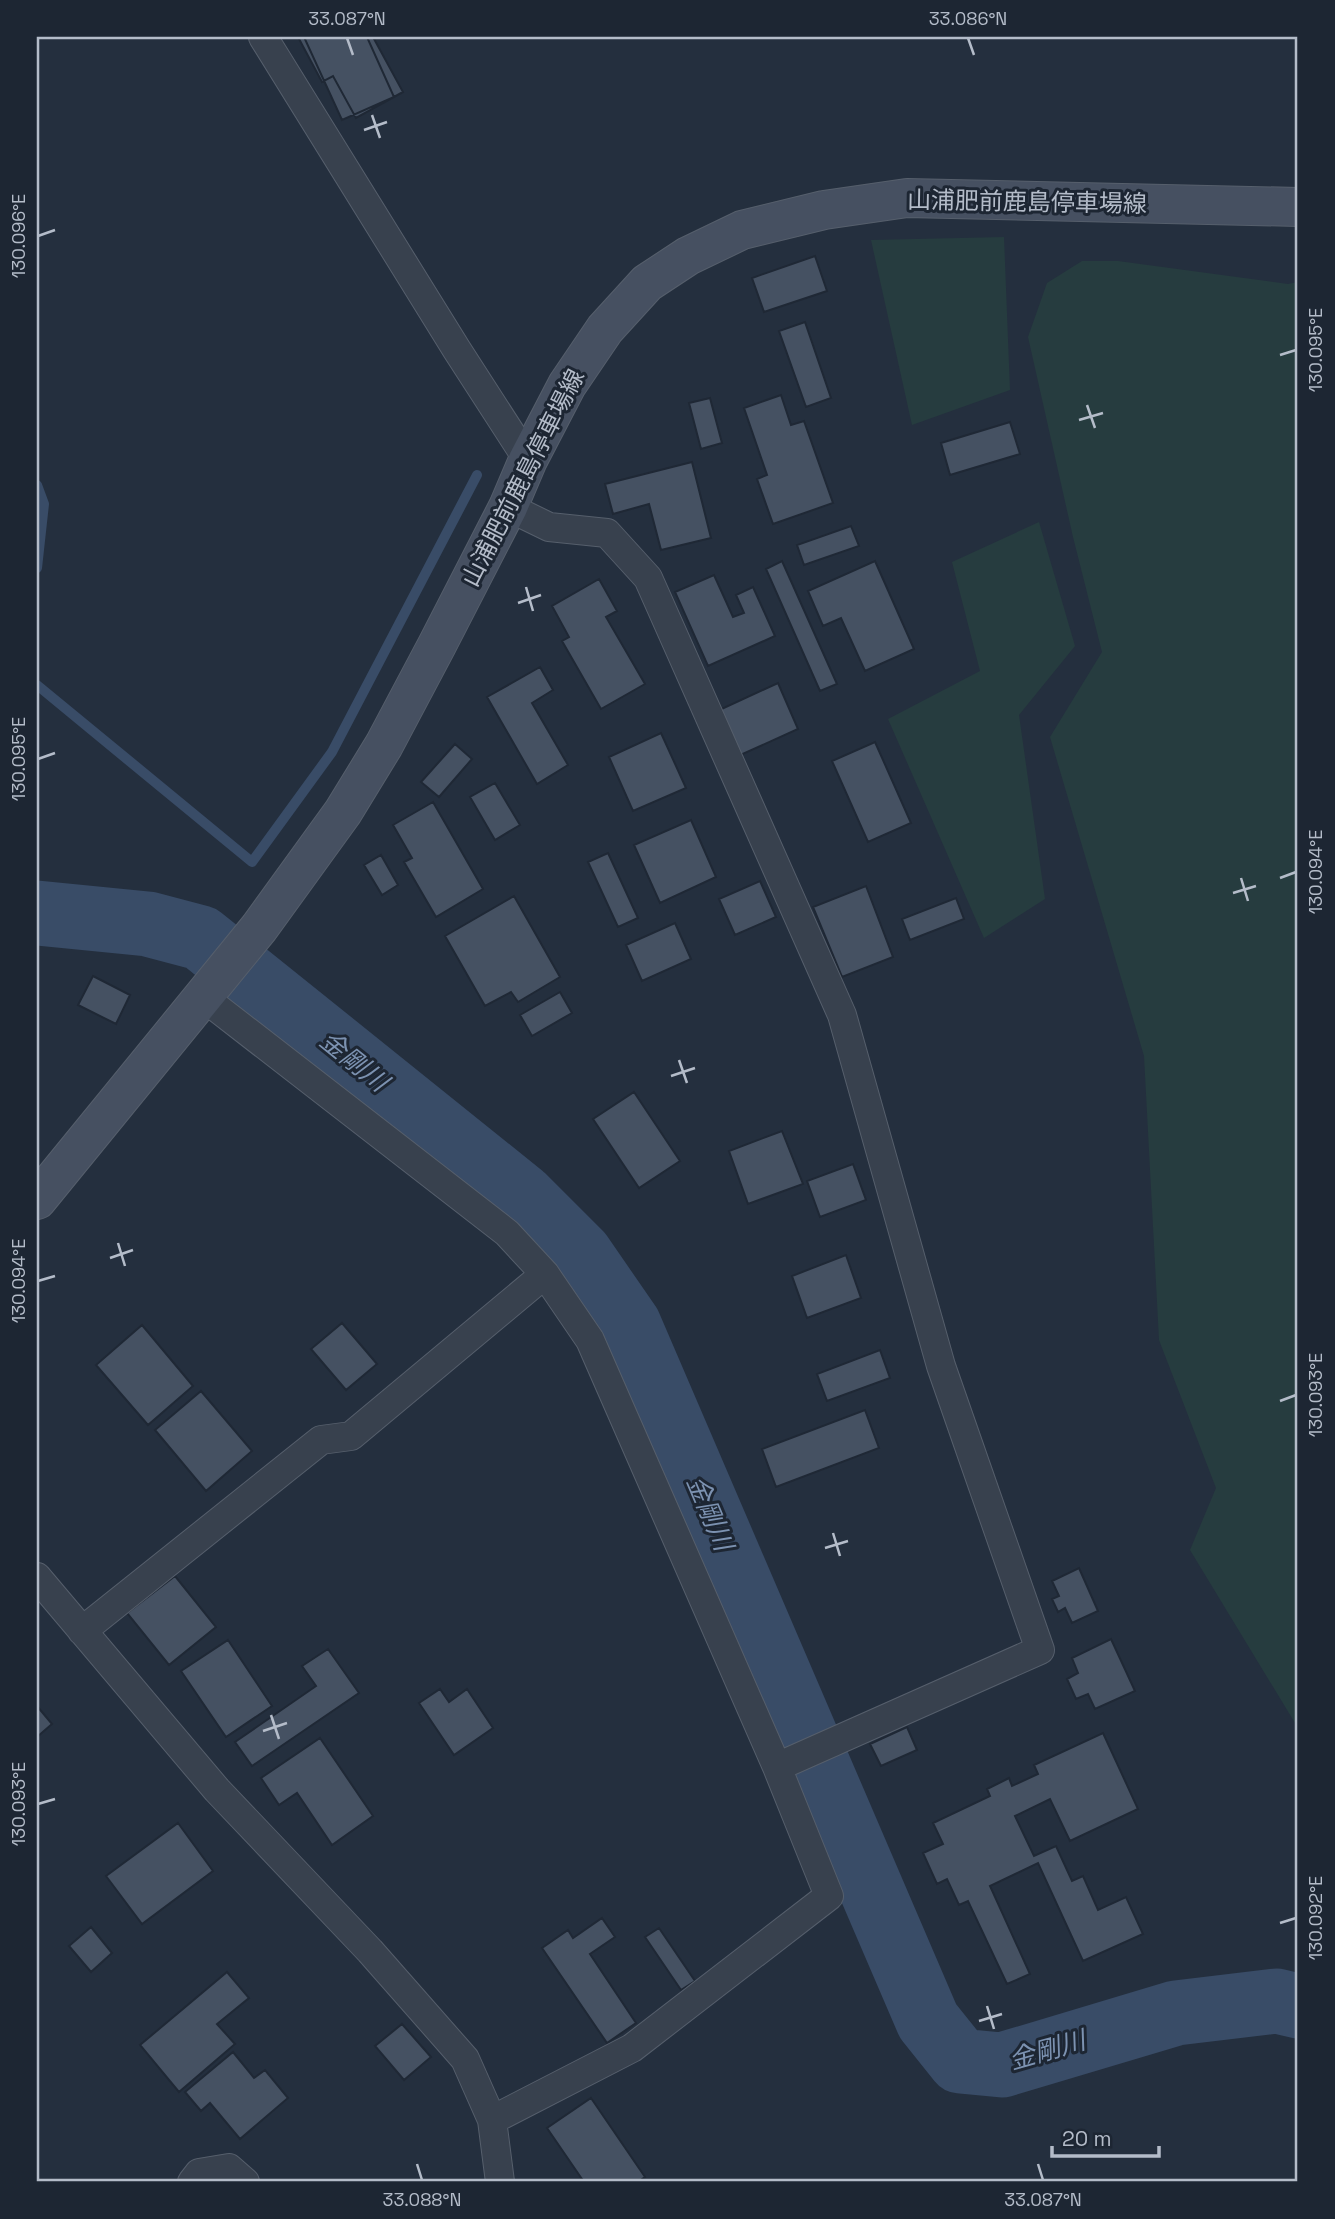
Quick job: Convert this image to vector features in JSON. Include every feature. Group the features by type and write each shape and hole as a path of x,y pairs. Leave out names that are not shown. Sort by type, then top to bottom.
{"main road":[{"name":"山浦肥前鹿島停車場線","path":"204,997 259,928 343,812 384,745 508,507 528,460 567,385 605,330 647,283 688,256 742,230 824,210 906,198 1298,207"},
{"path":"37,1200 204,997"}],"street":[{"path":"263,37 528,460"},
{"path":"508,507 549,527 607,533 648,578 842,1015 941,1366 1040,1650 777,1767"},
{"path":"204,997 507,1233 545,1274 590,1340 777,1767 829,1896 632,2048 492,2120"},
{"path":"82,1631 321,1440 351,1436 545,1274"},
{"path":"37,1577 217,1790 370,1951 465,2059 492,2120 500,2182"},
{"path":"192,2182 200,2173 229,2168 246,2182"}],"green space":[{"path":"1004,237 1010,390 912,425 871,240"},
{"path":"1082,261 1118,261 1288,284 1298,282 1298,1728 1190,1550 1216,1488 1159,1340 1144,1056 1050,737 1102,652 1028,337 1047,283"},
{"path":"1039,522 1075,646 1019,715 1045,899 984,938 888,719 980,671 952,562"}],"building":[{"path":"298,37 373,37 403,92 356,118 333,76 322,82"},
{"path":"304,37 367,37 394,97 342,120"},
{"path":"815,256 827,291 764,312 752,278"},
{"path":"805,322 831,398 806,407 779,331"},
{"path":"781,395 791,425 804,421 833,503 773,524 757,479 767,475 744,408"},
{"path":"710,398 722,443 701,449 689,403"},
{"path":"1010,422 1020,454 950,475 941,443"},
{"path":"692,462 711,538 661,550 649,504 613,514 605,484"},
{"path":"851,526 859,546 804,565 797,545"},
{"path":"782,561 837,684 820,691 766,569"},
{"path":"875,561 914,649 865,671 841,618 823,626 808,591"},
{"path":"714,575 733,617 744,613 736,595 753,587 775,636 708,666 675,592"},
{"path":"599,579 617,611 606,617 645,684 601,709 562,641 569,637 552,606"},
{"path":"540,667 553,690 532,703 568,765 537,784 487,697"},
{"path":"778,683 798,729 736,757 715,712"},
{"path":"661,733 686,788 633,811 609,757"},
{"path":"875,742 911,823 868,842 832,761"},
{"path":"455,744 472,759 439,797 421,782"},
{"path":"495,783 520,825 495,840 470,797"},
{"path":"433,802 483,889 436,917 404,862 412,858 393,825"},
{"path":"691,820 716,877 660,903 634,845"},
{"path":"608,853 638,918 618,927 588,862"},
{"path":"381,855 398,885 382,895 364,865"},
{"path":"760,881 776,917 735,935 719,899"},
{"path":"866,886 893,957 842,977 813,907"},
{"path":"514,896 560,977 518,1002 511,992 485,1006 445,936"},
{"path":"956,898 964,919 910,940 902,919"},
{"path":"675,923 691,959 642,981 626,945"},
{"path":"93,976 130,995 116,1024 78,1005"},
{"path":"560,992 572,1013 532,1036 520,1015"},
{"path":"634,1092 680,1161 639,1188 593,1119"},
{"path":"782,1131 803,1184 748,1204 729,1151"},
{"path":"853,1164 866,1200 820,1217 807,1181"},
{"path":"846,1255 861,1298 807,1318 792,1276"},
{"path":"342,1323 377,1364 346,1390 311,1349"},
{"path":"142,1325 193,1386 148,1425 96,1365"},
{"path":"880,1350 890,1378 827,1401 817,1374"},
{"path":"201,1391 252,1451 206,1491 155,1430"},
{"path":"865,1410 879,1448 776,1487 762,1449"},
{"path":"1079,1568 1098,1611 1072,1623 1065,1608 1058,1612 1052,1599 1059,1596 1052,1581"},
{"path":"175,1576 216,1627 169,1665 127,1613"},
{"path":"1111,1639 1135,1691 1095,1709 1088,1694 1076,1699 1067,1679 1078,1673 1072,1658"},
{"path":"228,1640 272,1706 226,1737 181,1671"},
{"path":"328,1649 359,1693 252,1766 235,1742 316,1686 302,1666"},
{"path":"440,1689 449,1702 467,1689 493,1728 454,1755 419,1703"},
{"path":"37,1706 52,1724 37,1737"},
{"path":"907,1727 917,1750 881,1766 870,1744"},
{"path":"1103,1733 1138,1809 1070,1841 1050,1799 1015,1816 1034,1856 1056,1846 1072,1881 1083,1876 1098,1910 1126,1897 1143,1934 1083,1961 1038,1863 990,1886 1030,1974 1007,1984 968,1901 959,1905 947,1879 937,1884 923,1853 943,1844 933,1823 990,1796 987,1789 1009,1778 1012,1786 1038,1774 1034,1765"},
{"path":"320,1738 373,1816 332,1845 297,1793 279,1805 261,1778"},
{"path":"178,1823 213,1871 142,1924 106,1876"},
{"path":"602,1918 615,1937 590,1954 636,2023 607,2043 542,1948 568,1930 573,1938"},
{"path":"91,1927 112,1953 91,1972 69,1946"},
{"path":"659,1928 695,1981 681,1990 645,1937"},
{"path":"227,1972 249,1998 217,2024 235,2044 179,2092 140,2045"},
{"path":"402,2024 431,2057 404,2080 375,2046"},
{"path":"233,2052 254,2078 265,2070 288,2098 240,2139 210,2103 201,2111 185,2092"},
{"path":"591,2098 645,2177 638,2182 584,2182 547,2128"}],"waterway":[{"path":"37,685 252,862 332,752 477,475"},
{"path":"37,485 44,504 37,568"},
{"name":"金剛川","path":"37,913 148,924 201,938 522,1196 580,1254 629,1325 928,2021 960,2061 1002,2065 1176,2013 1277,2001 1298,2006"}]}
